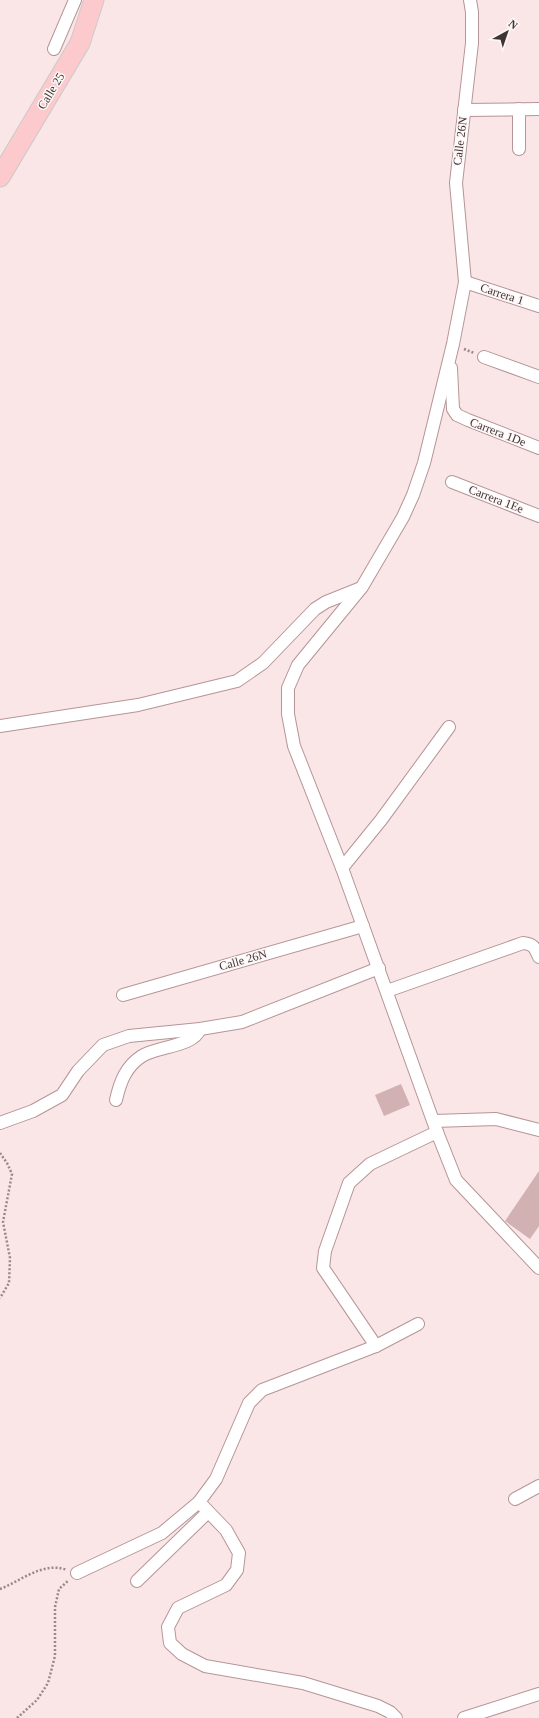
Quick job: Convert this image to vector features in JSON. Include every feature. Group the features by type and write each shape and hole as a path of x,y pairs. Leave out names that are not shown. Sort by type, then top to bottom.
{"main road":[{"name":"Calle 25","path":"0,177 80,43 94,0"}],"street":[{"path":"54,49 74,0"},
{"name":"Calle 26N","path":"452,350 465,282 456,183 472,43 472,12 470,0"},
{"path":"519,109 519,149"},
{"path":"464,110 539,109"},
{"name":"Carrera 1","path":"465,282 539,306"},
{"path":"452,350 424,463 403,518 362,587 298,665 288,688 288,714 294,746 342,868 456,1180 537,1262"},
{"name":"Carrera 1De","path":"452,350 453,409 468,420 539,448"},
{"path":"484,357 539,377"},
{"name":"Carrera 1Ee","path":"452,482 539,516"},
{"path":"0,726 138,705 237,682 264,662 315,609 326,602 362,587"},
{"path":"342,868 381,820 449,727"},
{"name":"Calle 26N","path":"123,995 363,926"},
{"path":"387,991 524,943 534,946 539,957"},
{"path":"0,1123 34,1111 62,1095 78,1071 103,1045 129,1036 200,1029 242,1022 378,968"},
{"path":"116,1100 119,1084 128,1069 142,1056 152,1051 192,1039 198,1035 200,1029"},
{"path":"376,1346 323,1268 325,1251 349,1184 370,1164 436,1127 496,1120 539,1130"},
{"path":"77,1573 162,1534 199,1502 216,1479 249,1402 262,1390 376,1346 418,1324"},
{"path":"515,1499 539,1486"},
{"path":"199,1502 226,1530 239,1553 237,1570 226,1585 178,1608 168,1627 170,1643 182,1654 205,1666 303,1683 378,1706 390,1712 396,1718"},
{"path":"137,1581 208,1512"},
{"path":"464,1718 539,1694"}],"path":[{"path":"452,350 484,357"},
{"path":"0,1153 8,1163 12,1174 3,1222 10,1258 9,1283 0,1298"},
{"path":"0,1589 39,1570 62,1568 77,1573 59,1589 55,1607 55,1656 48,1683 37,1700 17,1718"}],"building":[{"path":"401,1084 410,1105 384,1116 375,1095"},
{"path":"539,1171 539,1226 530,1239 505,1221"}]}
